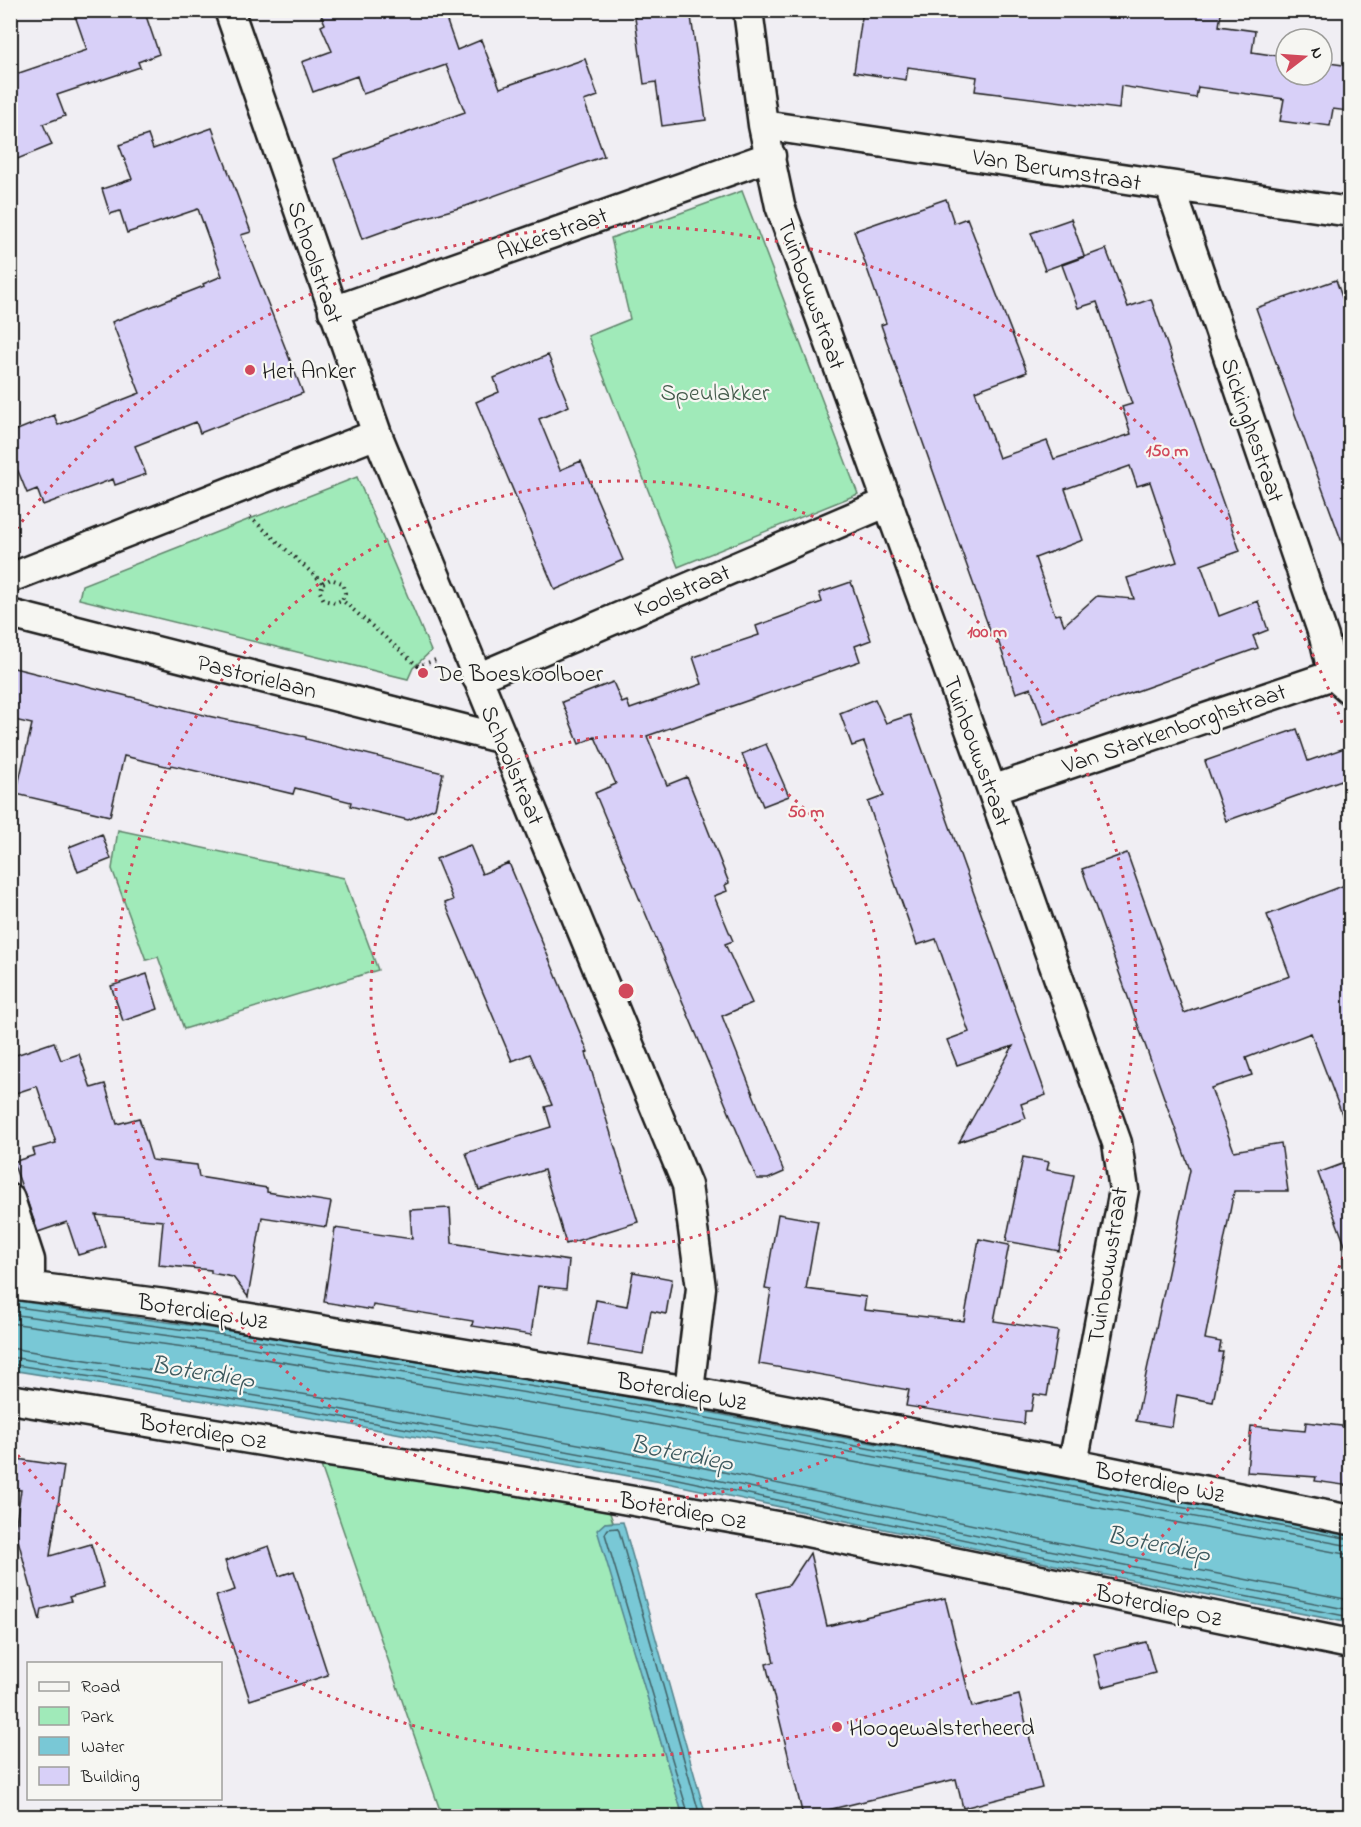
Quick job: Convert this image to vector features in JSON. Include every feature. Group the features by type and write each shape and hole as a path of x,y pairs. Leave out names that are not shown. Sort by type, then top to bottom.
{"street":[{"name":"Schoolstraat","path":"229,10 377,434 687,1185 701,1288 689,1391"},
{"name":"Tuinbouwstraat","path":"748,10 764,125 780,206 992,790 1117,1143 1124,1191 1073,1464"},
{"name":"Van Berumstraat","path":"764,125 1350,212"},
{"name":"Akkerstraat","path":"333,311 771,156"},
{"name":"Sickinghestraat","path":"1170,186 1324,637 1342,682"},
{"path":"10,578 377,434"},
{"name":"Koolstraat","path":"477,678 888,502"},
{"name":"Pastorielaan","path":"10,614 503,739"},
{"name":"Van Starkenborghstraat","path":"992,790 1342,682"},
{"path":"10,1199 30,1260 20,1285"},
{"name":"Boterdiep Wz","path":"20,1285 165,1304 689,1391 1073,1464 1350,1520"},
{"name":"Boterdiep Oz","path":"10,1399 309,1449 520,1481 793,1529 1350,1644"}],"path":[{"path":"236,490 251,519 323,583"},
{"path":"330,579 342,583 345,592 342,600 335,603 324,600 320,592 323,583 330,579"},
{"path":"342,600 418,666 465,651"}],"green space":[{"name":"Speulakker","path":"742,191 858,494 678,567 588,336 630,319 611,238"},
{"path":"357,477 431,651 413,668 408,679 79,599 82,585"},
{"path":"118,830 344,878 378,970 184,1029 158,957 146,960 112,869"},
{"path":"320,1463 609,1510 613,1522 605,1523 598,1530 683,1816 442,1816"}],"water":[{"name":"Boterdiep","path":"10,1300 231,1331 596,1391 1350,1533 1350,1623 1030,1560 672,1484 336,1422 11,1370"},
{"path":"623,1522 706,1816 683,1816 597,1530 605,1523"}],"building":[{"path":"73,10 144,10 159,54 138,62 140,67 57,95 65,116 43,124 52,145 10,162 10,76 87,50"},
{"path":"319,10 443,10 457,50 481,40 500,88 585,59 598,96 584,101 604,156 466,206 409,222 362,239 334,159 465,112 446,65 363,94 357,76 313,92 302,62 332,51 321,26 325,24"},
{"path":"634,10 690,10 706,120 662,126 656,82 644,84"},
{"path":"863,10 1204,10 1221,13 1219,26 1255,31 1252,52 1274,55 1274,87 1334,87 1334,64 1350,66 1350,95 1348,111 1333,109 1330,126 1280,121 1284,99 1198,87 1196,98 1121,86 1119,109 975,91 977,77 908,67 906,80 854,72"},
{"path":"212,128 251,232 241,235 303,393 200,433 196,422 135,446 146,474 115,485 113,479 43,505 37,489 27,493 18,471 10,474 10,433 54,415 58,425 140,393 112,322 204,286 203,284 222,276 198,209 127,233 120,211 110,214 102,189 132,179 119,145 148,135 153,149"},
{"path":"946,199 954,223 967,218 1027,372 975,391 999,458 1047,441 1054,459 1131,434 1122,407 1132,404 1097,302 1078,308 1062,265 1106,249 1128,307 1151,299 1240,551 1201,565 1219,616 1258,601 1268,630 1253,636 1258,648 1044,724 1031,688 1016,693 997,637 993,639 881,325 886,323 854,231","holes":["1130,466 1137,486 1150,482 1177,562 1127,578 1134,599 1097,596 1064,625 1060,614 1055,615 1035,558 1083,540 1065,489"]},
{"path":"1071,219 1084,256 1045,270 1031,233"},
{"path":"1336,280 1343,300 1350,297 1350,556 1347,556 1256,308"},
{"path":"548,355 569,406 539,419 560,470 581,461 623,560 555,590 476,402 499,392 494,378"},
{"path":"851,582 871,640 855,646 860,661 647,736 667,785 687,777 729,883 725,885 727,891 714,896 733,941 725,944 752,1003 722,1016 784,1172 768,1179 757,1179 595,793 616,784 595,737 579,744 562,702 613,682 622,703 627,701 630,709 702,684 693,657 759,635 756,626 822,602 819,593"},
{"path":"10,667 208,716 306,737 306,739 443,773 435,808 408,820 350,806 351,802 295,788 293,794 124,756 110,816 16,794 32,724 10,719"},
{"path":"875,699 886,723 910,715 1046,1095 1021,1104 1026,1118 959,1142 1013,1046 957,1065 947,1040 969,1032 936,939 917,945 868,802 884,796 864,742 852,746 840,713"},
{"path":"1297,729 1308,761 1350,746 1350,777 1226,821 1205,761"},
{"path":"766,744 789,796 763,806 742,754"},
{"path":"102,834 111,859 78,872 69,847"},
{"path":"470,845 482,874 509,863 588,1052 586,1053 638,1222 566,1244 544,1170 479,1190 466,1153 551,1127 545,1107 552,1105 530,1054 512,1061 445,903 453,900 436,859"},
{"path":"1127,853 1184,1013 1290,976 1267,915 1350,883 1350,1129 1348,1130 1311,1033 1246,1058 1252,1075 1211,1088 1234,1151 1281,1143 1288,1191 1234,1191 1205,1339 1221,1342 1219,1352 1223,1352 1213,1402 1177,1395 1172,1427 1136,1421 1190,1170 1082,869"},
{"path":"147,974 158,1009 123,1021 111,986"},
{"path":"54,1042 61,1060 79,1054 91,1088 105,1084 117,1124 139,1118 152,1160 197,1165 199,1177 267,1188 267,1192 331,1202 326,1227 262,1217 248,1297 233,1277 211,1273 211,1270 159,1265 163,1221 96,1215 106,1247 78,1255 67,1222 38,1232 13,1162 35,1155 33,1149 56,1143 37,1086 10,1095 10,1057"},
{"path":"1023,1157 1049,1162 1047,1170 1074,1175 1059,1251 1006,1241"},
{"path":"1350,1161 1350,1252 1348,1253 1318,1173"},
{"path":"450,1208 452,1243 569,1261 566,1289 538,1286 531,1335 472,1326 473,1321 373,1305 372,1310 324,1302 335,1228 412,1239 410,1210"},
{"path":"778,1214 818,1221 806,1289 866,1297 864,1310 964,1321 979,1239 1009,1245 994,1321 1058,1331 1047,1396 1034,1394 1031,1411 1025,1411 1024,1424 906,1406 909,1390 759,1364 771,1290 765,1289"},
{"path":"633,1272 672,1279 666,1314 651,1311 643,1354 588,1345 596,1300 627,1306"},
{"path":"1306,1422 1350,1427 1350,1486 1315,1481 1316,1477 1247,1472 1251,1426 1305,1431"},
{"path":"10,1458 64,1466 50,1556 91,1544 104,1587 69,1597 71,1601 42,1609 40,1621 15,1529 21,1490 10,1489"},
{"path":"269,1546 279,1576 294,1571 328,1675 250,1700 216,1596 235,1590 225,1561"},
{"path":"810,1553 827,1626 945,1598 972,1707 1019,1695 1042,1788 963,1808 956,1779 803,1816 766,1664 774,1662 757,1593 789,1585"},
{"path":"1146,1642 1155,1673 1102,1687 1094,1654"}],"place":[{"name":"Het Anker","path":"250,370"},
{"name":"De Boeskoolboer","path":"423,673"},
{"name":"Hoogewalsterheerd","path":"837,1727"}]}
